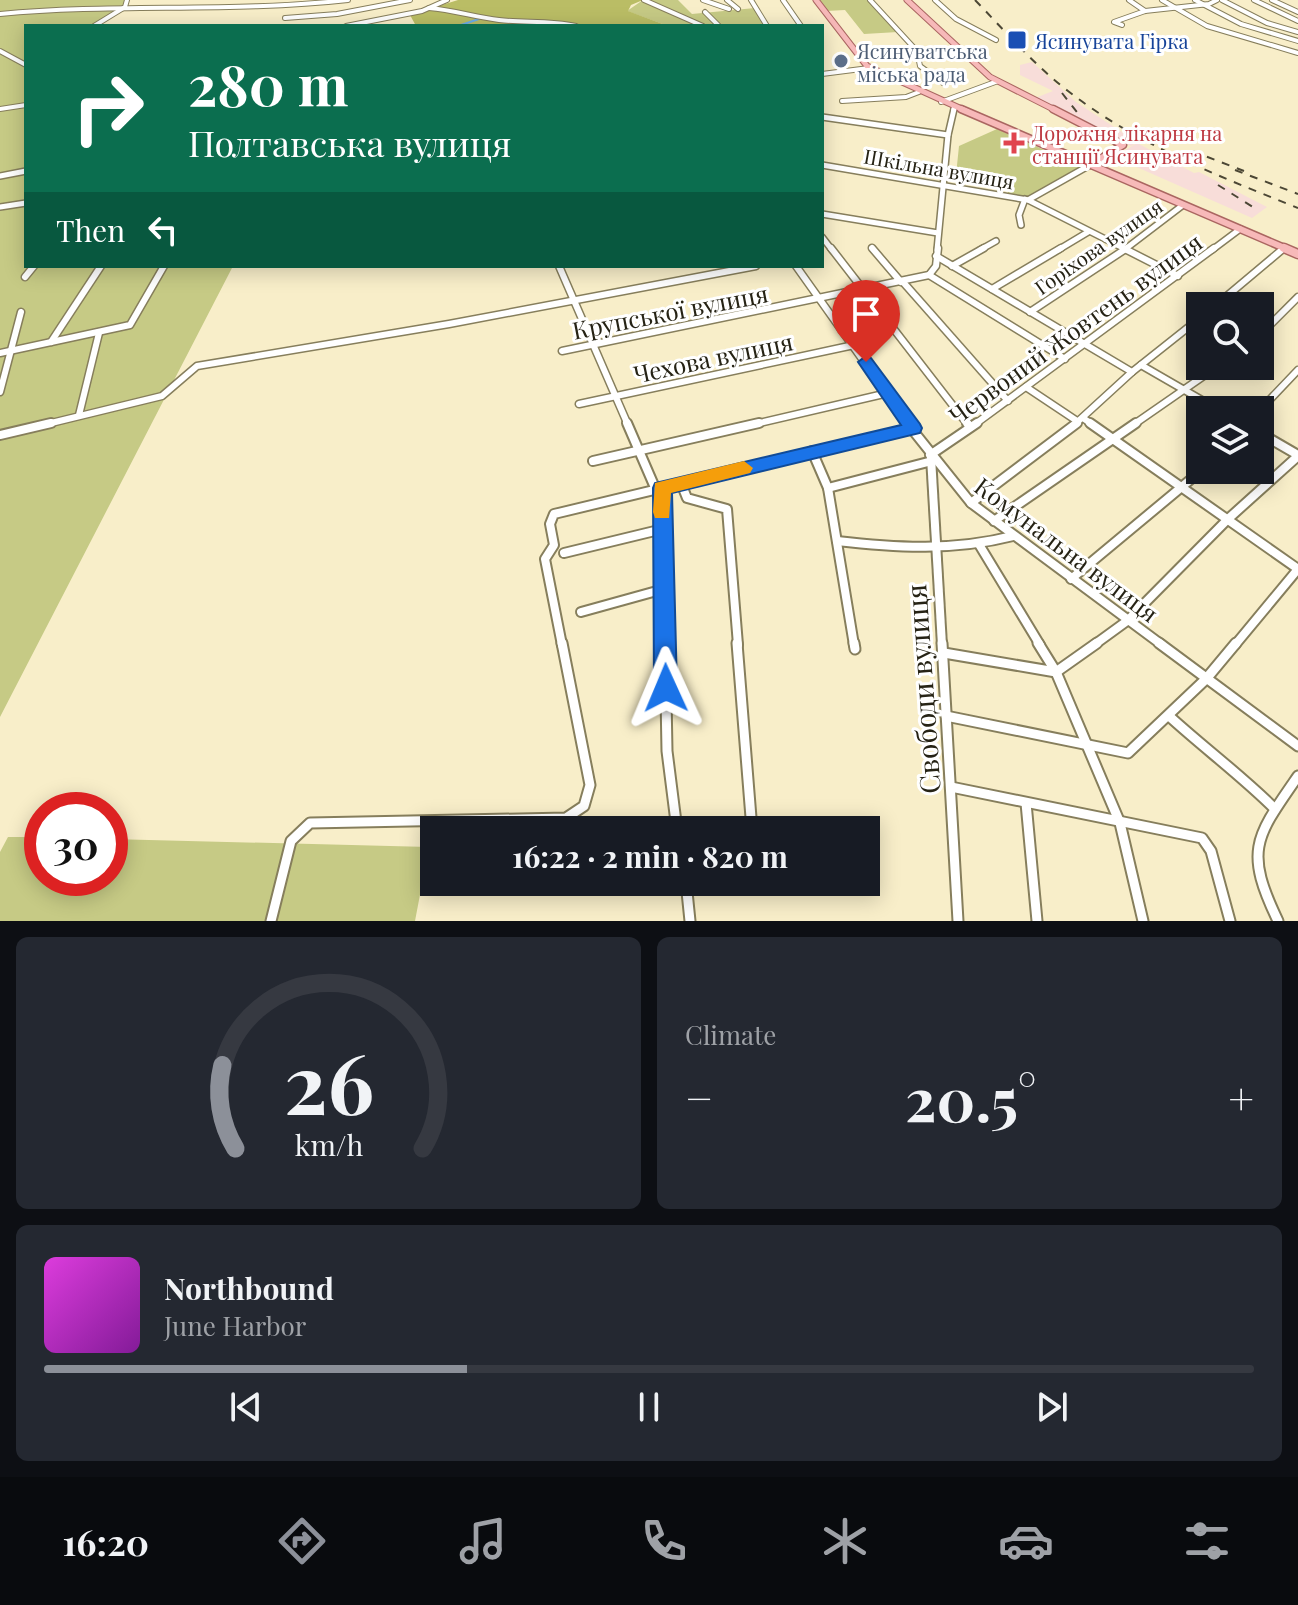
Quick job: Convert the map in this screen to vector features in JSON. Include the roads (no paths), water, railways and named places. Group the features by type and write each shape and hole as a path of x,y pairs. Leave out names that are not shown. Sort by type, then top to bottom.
{"main road":[{"path":"816,0 867,66 941,102 1298,254"},
{"path":"907,0 984,73 1123,145 1090,165"}],"street":[{"path":"97,24 125,7 127,0"},
{"path":"0,12 348,0"},
{"path":"285,18 337,14 410,0"},
{"path":"355,24 429,8 445,0"},
{"path":"644,0 700,24"},
{"path":"703,0 729,9"},
{"path":"727,0 738,9"},
{"path":"751,0 766,24"},
{"path":"783,0 800,24"},
{"path":"870,0 917,51 920,66 943,83"},
{"path":"935,0 956,19 996,40"},
{"path":"1129,0 1145,11"},
{"path":"1162,0 1215,30 1298,53"},
{"path":"1195,0 1241,24 1298,41"},
{"path":"1254,0 1298,21"},
{"path":"1272,0 1298,12"},
{"path":"1122,25 1114,22 1145,11 1221,1 1267,23 1298,32"},
{"path":"1206,4 1221,1"},
{"path":"0,12 7,5"},
{"path":"429,8 463,11 498,20 568,24"},
{"path":"703,12 715,24"},
{"path":"0,51 24,64"},
{"path":"824,72 867,66"},
{"path":"941,102 998,81"},
{"path":"842,101 906,97 919,92"},
{"path":"0,109 24,105"},
{"path":"954,107 948,135 936,266 928,276 1065,359"},
{"path":"824,117 948,135"},
{"name":"Шкільна вулиця","path":"824,165 1026,199 1090,165"},
{"path":"0,176 24,171"},
{"path":"1021,225 1019,215 1026,199 1178,276"},
{"path":"0,207 24,203"},
{"name":"Горіхова вулиця","path":"1030,312 1124,250 1183,205"},
{"path":"824,214 938,233"},
{"name":"Червоний Жовтень вулиця","path":"931,458 1240,229"},
{"path":"992,289 1088,232"},
{"path":"824,240 970,427"},
{"path":"952,266 996,241"},
{"path":"872,248 1008,401"},
{"path":"1232,292 1284,248"},
{"path":"936,256 1132,372"},
{"path":"25,277 32,268"},
{"path":"51,342 100,268"},
{"path":"0,353 130,325 163,268"},
{"path":"560,268 659,489 663,529 667,751 675,816"},
{"path":"0,435 162,396 197,366 746,268"},
{"name":"Комунальна вулиця","path":"798,268 913,428 931,458 971,503 1298,746"},
{"name":"Крупської вулиця","path":"562,351 928,276"},
{"path":"1274,321 1298,297"},
{"path":"0,392 21,312"},
{"path":"971,503 1080,419 1186,329"},
{"path":"79,415 99,333"},
{"name":"Чехова вулиця","path":"579,404 854,345"},
{"path":"1141,365 1196,396"},
{"path":"1273,396 1298,370"},
{"path":"994,521 1199,380"},
{"path":"946,716 1128,753 1206,679 1298,569 1116,439 1026,387"},
{"path":"593,461 888,393"},
{"path":"271,921 291,841 310,823 566,818 575,815 589,799 590,785 545,559 554,545 550,524 554,514 913,428"},
{"path":"944,653 1056,672 1127,621 1228,519 1298,455 1274,441"},
{"path":"812,451 828,488 855,649"},
{"path":"828,488 931,458"},
{"name":"Свободи вулиця","path":"931,458 958,921"},
{"path":"681,483 687,498 727,509 751,816"},
{"path":"1071,579 1188,484"},
{"path":"564,553 663,529"},
{"path":"837,541 877,547 935,549 980,546 1013,536"},
{"path":"980,546 1056,672 1120,823 1143,921"},
{"path":"581,612 664,589"},
{"path":"1169,716 1207,751 1245,779 1275,809"},
{"path":"1278,921 1255,866 1256,841 1298,776"},
{"path":"951,787 1202,838 1211,851 1230,921"},
{"path":"1026,803 1037,921"},
{"path":"687,896 690,921"}],"waterway":[{"path":"464,24 479,19"}],"railway":[{"path":"975,0 1043,70 1094,110 1178,157 1298,208"},
{"path":"1062,93 1080,116"},
{"path":"1192,151 1244,171"},
{"path":"1235,170 1298,194"},
{"path":"1218,185 1253,207"}],"place":[{"name":"Ясинувата Гірка","path":"1017,40"},
{"name":"Ясинуватська міська рада","path":"841,61"},
{"name":"Дорожня лікарня на станції Ясинувата","path":"1014,143"}]}
